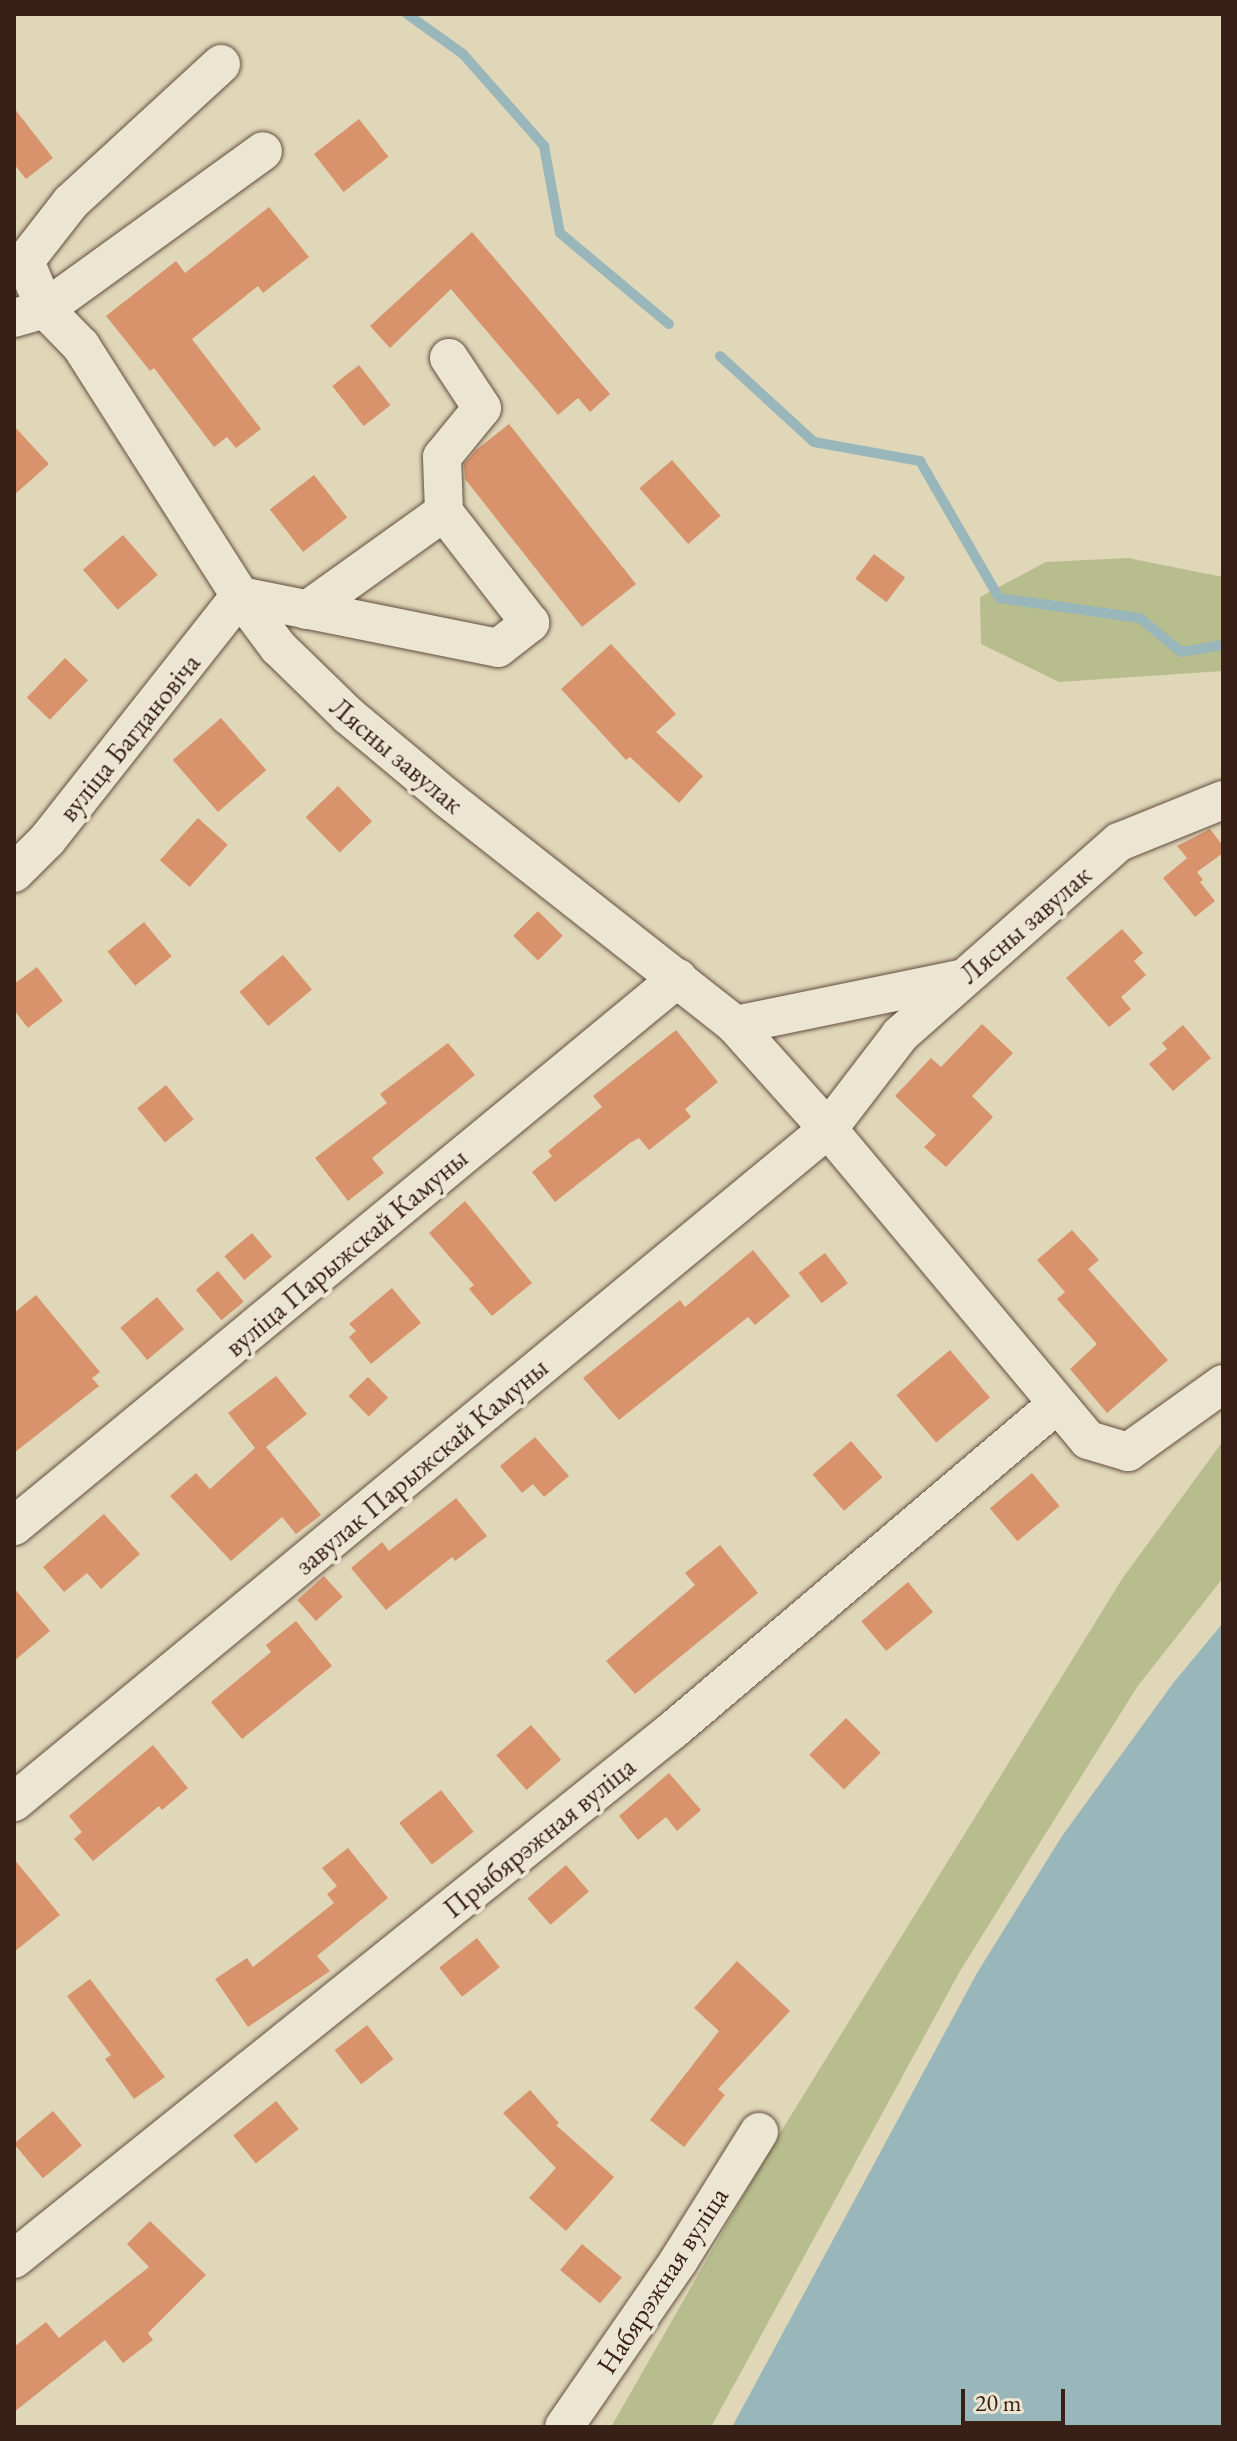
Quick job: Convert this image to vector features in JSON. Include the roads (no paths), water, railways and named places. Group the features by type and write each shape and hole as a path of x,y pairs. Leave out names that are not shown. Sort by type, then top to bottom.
{"street":[{"path":"221,64 71,202 25,261 30,314 263,151"},
{"name":"Лясны завулак","path":"30,314 81,346 240,596 278,647 349,716 447,798 735,1025 828,1129 1088,1440 1128,1452 1223,1384"},
{"path":"240,596 498,648 530,623 444,512 442,457 482,408 449,358"},
{"path":"307,610 444,512"},
{"name":"вуліца Багдановіча","path":"14,873 47,840 240,596"},
{"name":"Лясны завулак","path":"828,1129 900,1035 1119,842 1223,800"},
{"name":"вуліца Парыжскай Камуны","path":"14,1526 678,978"},
{"path":"735,1025 962,978"},
{"name":"завулак Парыжскай Камуны","path":"14,1802 828,1129"},
{"name":"Прыбярэжная вуліца","path":"14,2259 673,1730 1056,1405"},
{"name":"Набярэжная вуліца","path":"564,2427 679,2260 759,2132"}],"water":[{"path":"1223,1623 1223,2427 732,2427 977,1973 1062,1836 1174,1682"}],"waterway":[{"path":"407,14 463,54 544,146 560,233 669,324"},
{"path":"720,356 814,442 920,461 999,598 1140,618 1181,652 1223,645"}]}
